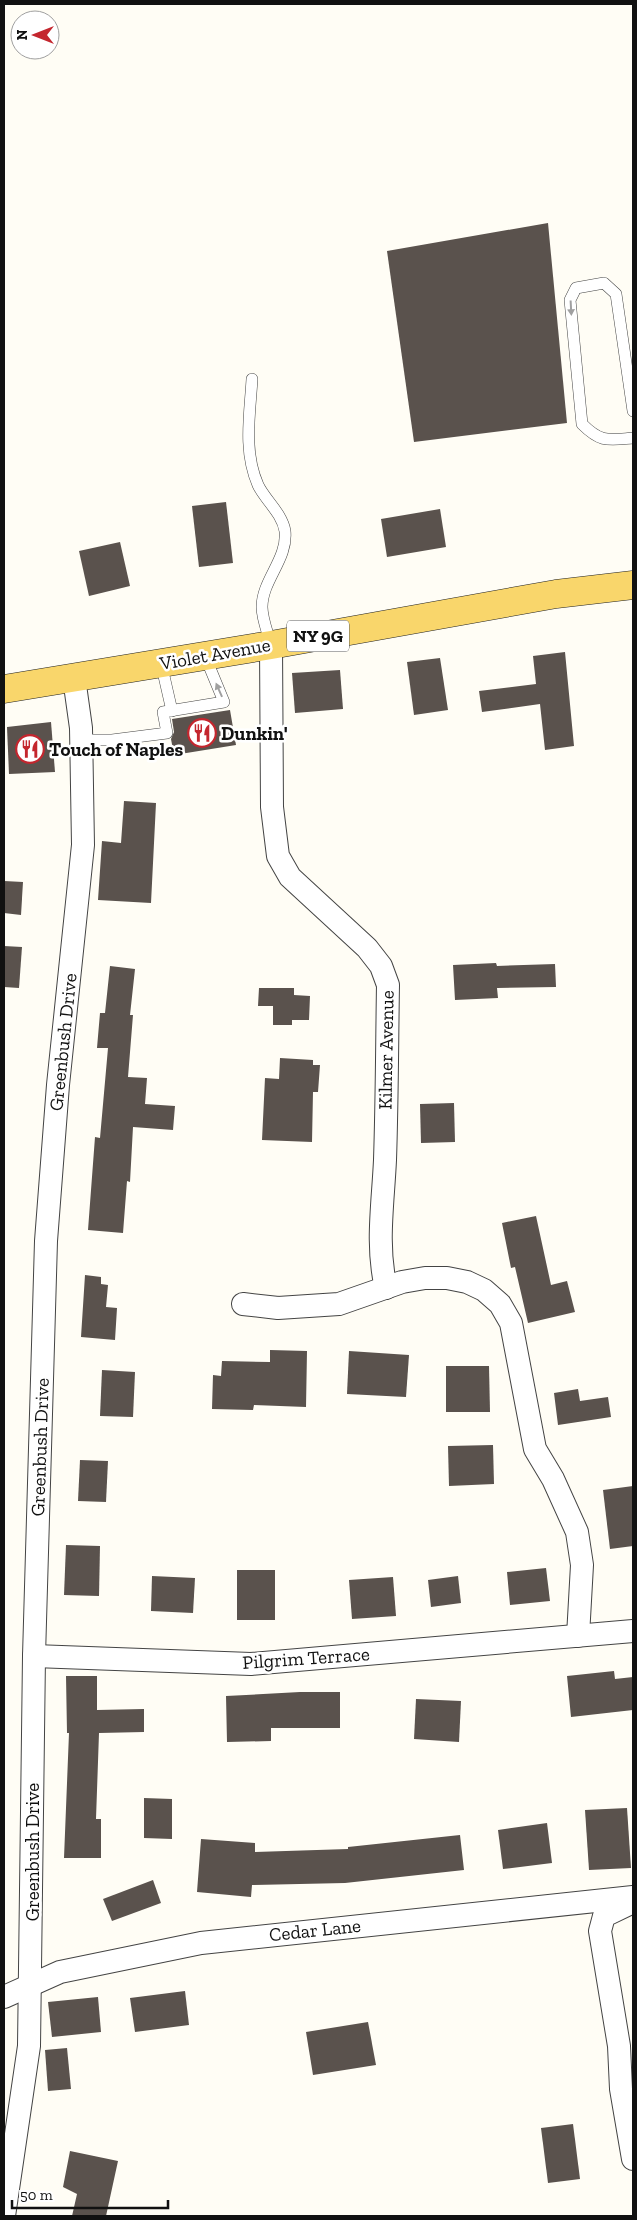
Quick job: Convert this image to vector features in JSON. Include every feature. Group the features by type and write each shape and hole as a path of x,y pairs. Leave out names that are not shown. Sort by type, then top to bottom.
{"main road":[{"name":"Violet Avenue","path":"4,689 271,645 556,594 633,585"}],"street":[{"name":"Kilmer Avenue","path":"271,645 272,807 278,856 290,877 367,948 381,966 388,985 385,1162 380,1221 381,1264 386,1288"},
{"name":"Greenbush Drive","path":"4,2216 29,2046 34,1656 46,1241 58,1085 83,844 81,740 74,678"},
{"path":"243,1304 278,1308 339,1304 402,1282 425,1278 447,1278 467,1282 484,1290 500,1304 511,1323 535,1449 552,1479 577,1532 582,1565 578,1636"},
{"name":"Pilgrim Terrace","path":"34,1656 251,1664 633,1631"},
{"name":"Cedar Lane","path":"4,1998 60,1972 201,1943 633,1897"},
{"path":"633,1902 604,1916 600,1931 619,2046 621,2089 633,2159"}],"lane":[{"path":"633,411 616,294 604,283 576,288 570,300 582,424 595,437 600,439 633,438"},
{"path":"252,378 248,450 258,486 272,503 285,530 282,553 268,580 262,608 271,645"},
{"path":"81,740 112,740 167,733 163,712 224,702 205,656"},
{"path":"161,663 172,711"}],"building":[{"path":"548,223 567,423 414,442 387,251"},
{"path":"226,502 233,563 199,567 192,506"},
{"path":"440,509 446,547 387,557 381,519"},
{"path":"120,542 130,586 89,596 79,551"},
{"path":"565,652 574,746 545,750 540,704 482,712 479,691 536,684 533,656"},
{"path":"440,658 448,710 414,715 407,662"},
{"path":"340,670 343,709 295,713 292,673"},
{"name":"Dunkin'","path":"230,710 236,745 174,755 171,739 174,732 172,719"},
{"name":"Touch of Naples","path":"51,722 55,772 9,774 7,727"},
{"path":"124,801 156,803 151,903 98,900 102,841 121,843"},
{"path":"4,881 23,882 21,915 4,913"},
{"path":"4,946 22,947 19,988 4,987"},
{"path":"496,963 497,966 555,964 556,987 497,988 498,998 455,1000 453,965"},
{"path":"110,966 135,969 130,1015 133,1015 128,1077 147,1078 145,1104 175,1106 173,1130 133,1127 130,1182 127,1181 123,1233 88,1230 95,1137 100,1138 108,1048 97,1048 100,1013 105,1013"},
{"path":"259,988 294,988 294,995 310,996 309,1020 292,1020 292,1025 273,1025 273,1006 258,1006"},
{"path":"280,1058 313,1060 313,1065 320,1065 318,1092 313,1092 312,1142 262,1140 265,1078 279,1079"},
{"path":"454,1103 455,1142 421,1143 420,1104"},
{"path":"536,1216 551,1285 567,1281 575,1312 528,1323 515,1267 511,1268 502,1223"},
{"path":"85,1275 101,1277 101,1284 108,1285 106,1307 117,1308 115,1340 81,1337"},
{"path":"270,1350 307,1351 306,1407 254,1405 253,1410 212,1409 213,1375 221,1376 222,1361 270,1362"},
{"path":"349,1351 409,1355 406,1397 347,1394"},
{"path":"446,1366 489,1366 490,1412 446,1412"},
{"path":"102,1370 135,1372 133,1417 100,1416"},
{"path":"578,1389 580,1401 608,1397 611,1417 558,1425 554,1393"},
{"path":"493,1445 494,1484 449,1486 448,1446"},
{"path":"80,1460 108,1461 106,1502 78,1501"},
{"path":"633,1486 633,1546 610,1549 603,1490"},
{"path":"66,1545 100,1546 99,1596 64,1595"},
{"path":"546,1568 550,1601 510,1605 507,1572"},
{"path":"237,1570 275,1570 275,1620 237,1620"},
{"path":"152,1576 195,1578 193,1613 151,1611"},
{"path":"458,1576 461,1603 431,1607 428,1580"},
{"path":"393,1577 396,1616 352,1619 349,1580"},
{"path":"614,1671 615,1679 633,1677 633,1710 571,1717 567,1676"},
{"path":"66,1676 97,1676 97,1710 144,1709 144,1732 99,1733 96,1819 101,1819 101,1858 64,1858 69,1733 67,1733"},
{"path":"340,1692 340,1728 271,1728 271,1741 227,1742 226,1696"},
{"path":"416,1699 461,1701 459,1742 414,1739"},
{"path":"144,1798 172,1799 172,1839 144,1838"},
{"path":"627,1808 631,1868 589,1870 585,1810"},
{"path":"547,1823 552,1863 503,1869 498,1830"},
{"path":"460,1835 464,1870 345,1883 252,1885 251,1897 197,1892 201,1839 255,1843 255,1852 348,1849 348,1847"},
{"path":"153,1880 161,1903 112,1921 103,1899"},
{"path":"185,1991 189,2025 135,2032 130,1998"},
{"path":"98,1997 101,2032 52,2037 48,2002"},
{"path":"368,2022 376,2065 313,2075 306,2032"},
{"path":"67,2048 71,2089 48,2091 45,2050"},
{"path":"573,2124 580,2179 548,2183 541,2128"},
{"path":"70,2151 118,2161 106,2216 72,2216 77,2194 63,2187"}],"place":[{"name":"Dunkin'","path":"202,733"},
{"name":"Touch of Naples","path":"30,749"}]}
